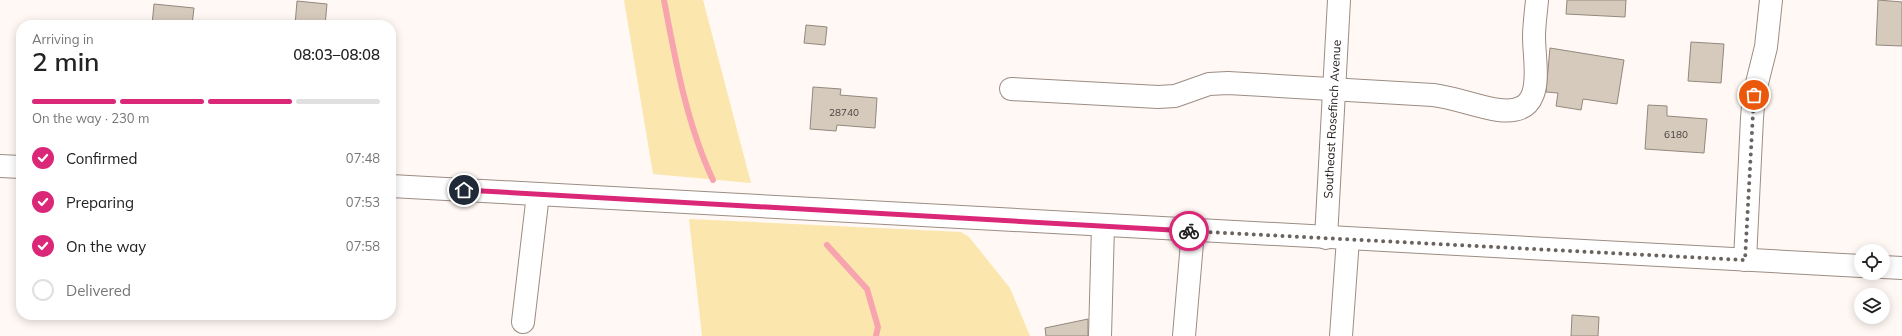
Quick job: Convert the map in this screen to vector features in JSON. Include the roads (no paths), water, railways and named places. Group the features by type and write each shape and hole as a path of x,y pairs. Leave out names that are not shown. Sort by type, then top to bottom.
{"main road":[{"name":"Southeast Rosefinch Avenue","path":"1326,238 1339,0"},
{"path":"1011,89 1158,97 1174,96 1209,84 1228,83 1433,95 1453,98 1500,110 1518,109 1532,99 1536,85 1534,38 1537,0"},
{"path":"1745,260 1754,95 1766,47 1771,0"},
{"path":"0,166 16,167"},
{"path":"396,186 1193,231 1854,266"},
{"path":"523,322 538,194"},
{"path":"1100,336 1104,226"},
{"path":"1184,336 1193,231"},
{"path":"1341,336 1348,239"},
{"path":"1890,267 1902,268"}],"waterway":[{"path":"664,0 683,92 696,137 713,180"},
{"path":"827,245 867,289 878,327 876,336"}]}
